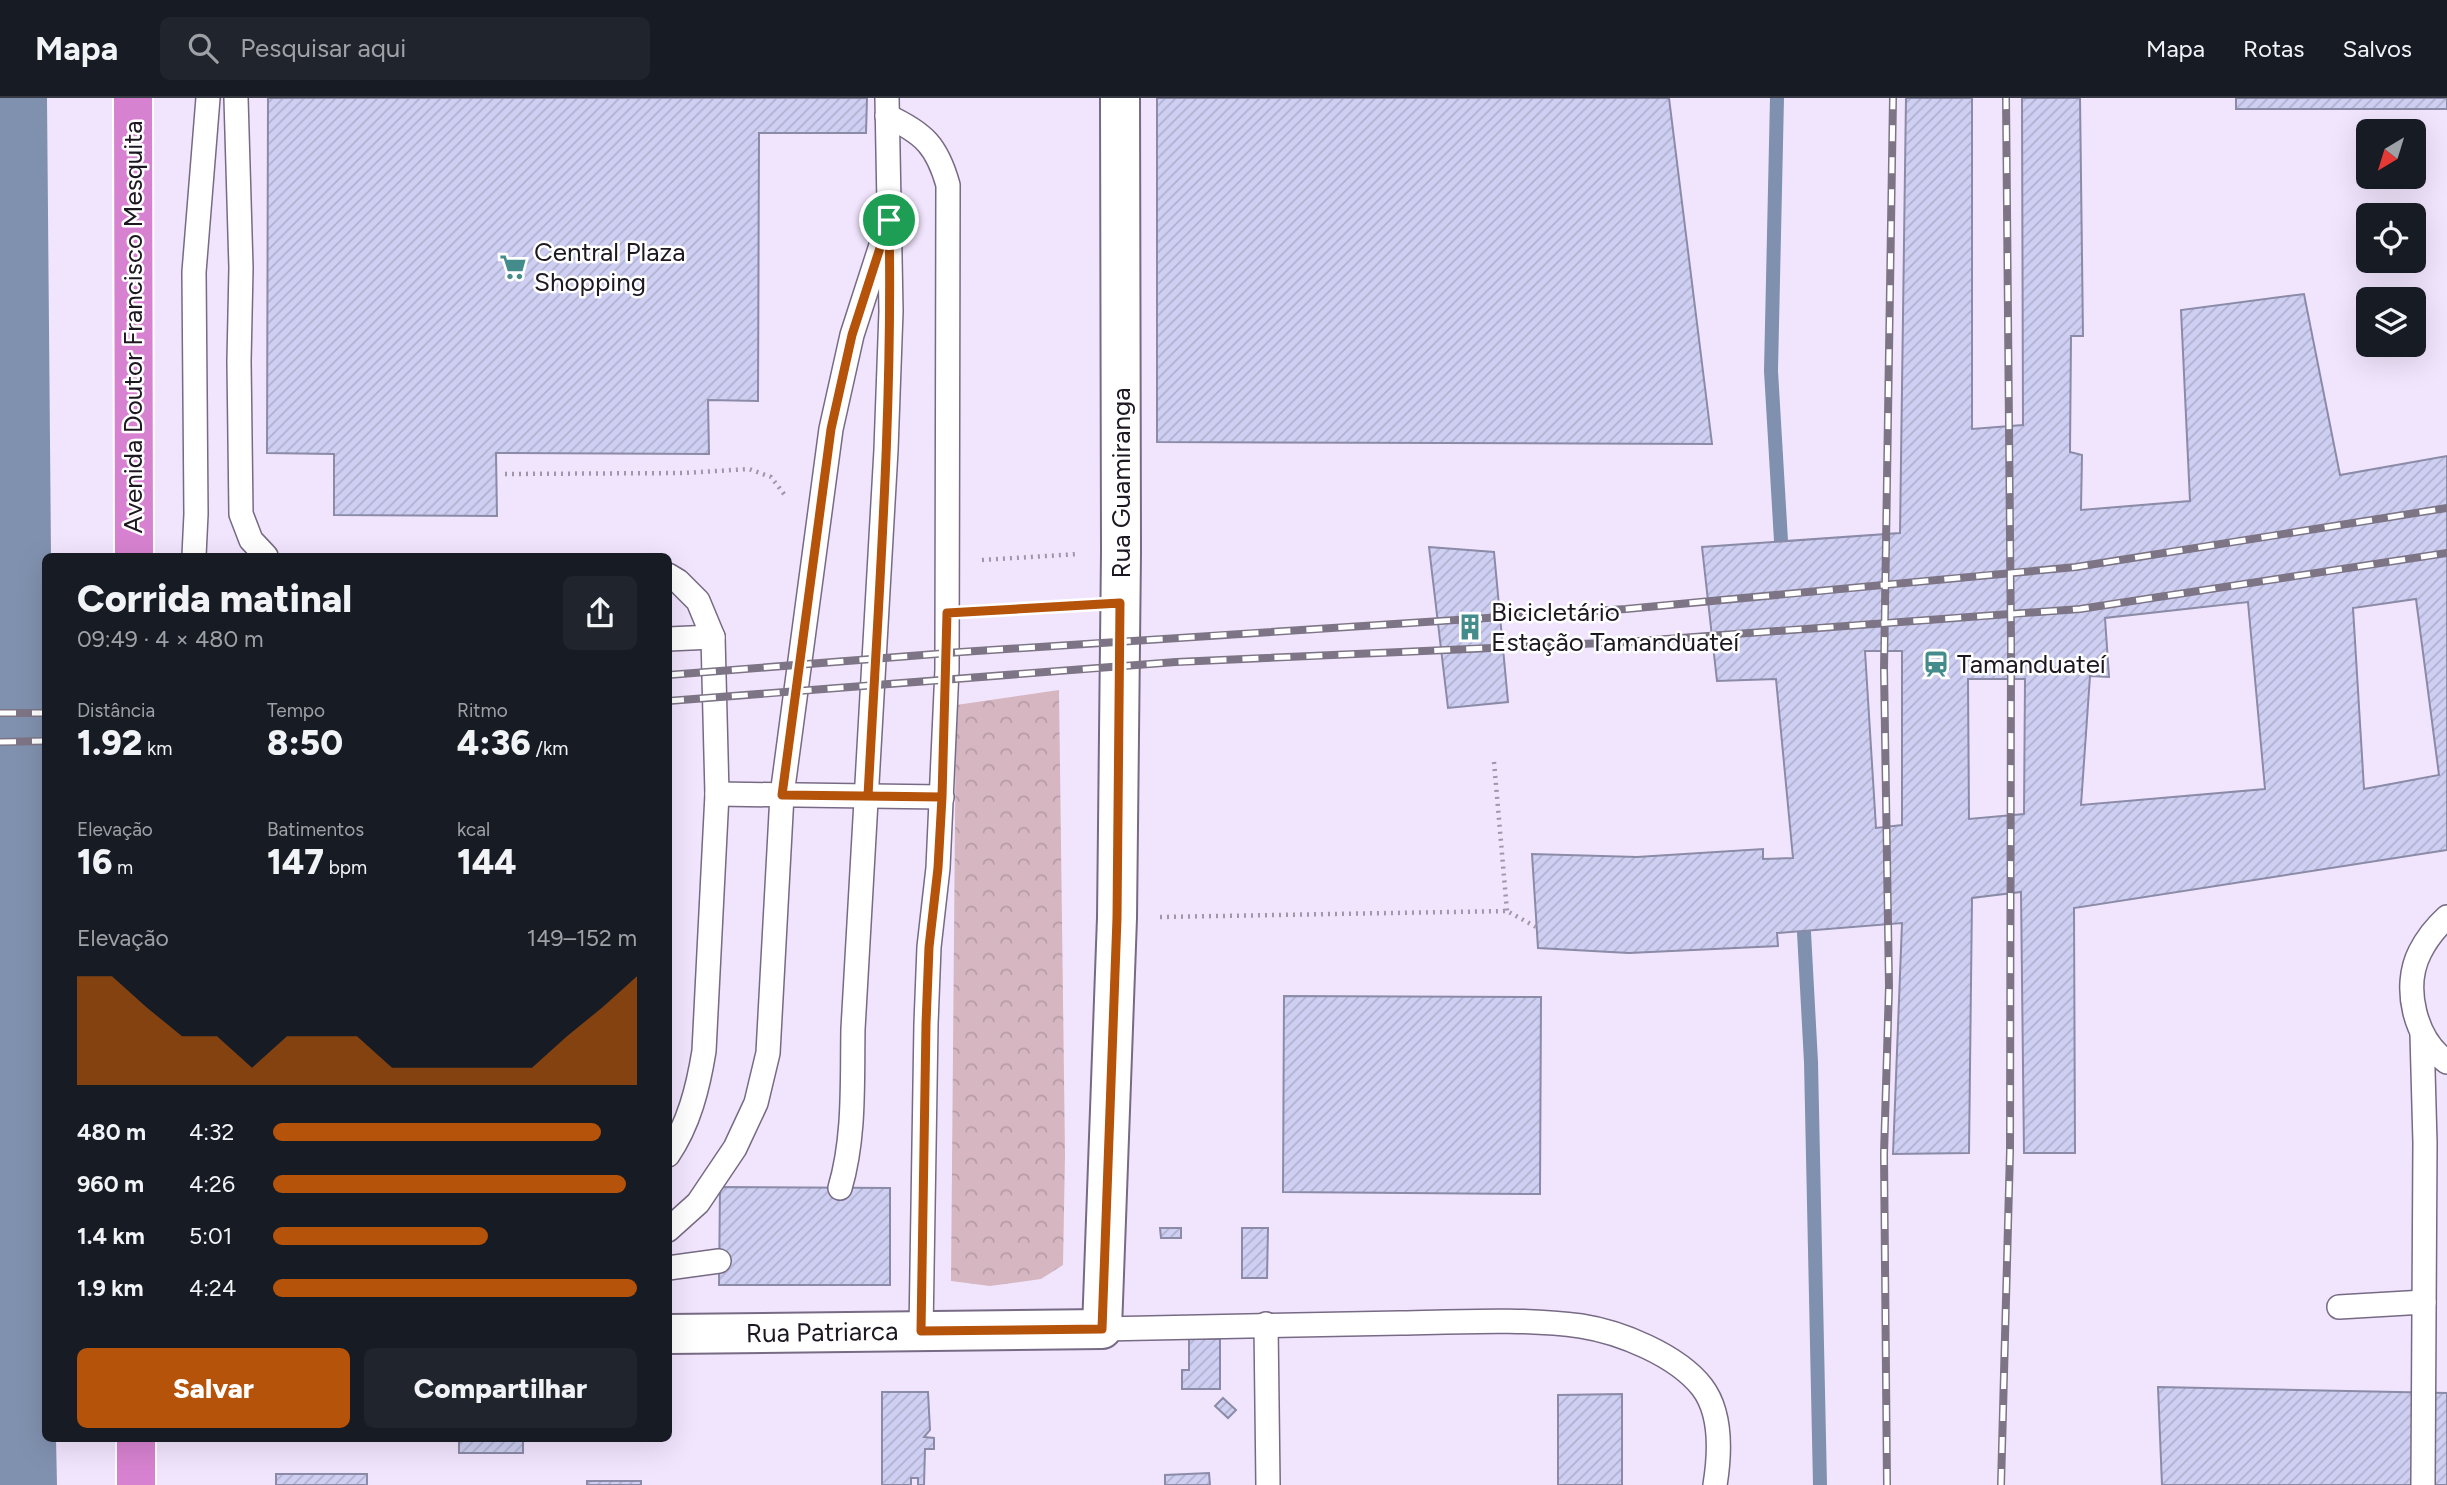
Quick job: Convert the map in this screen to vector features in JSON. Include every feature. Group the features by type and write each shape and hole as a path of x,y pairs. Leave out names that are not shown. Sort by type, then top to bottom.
{"highway":[{"name":"Avenida Doutor Francisco Mesquita","path":"133,98 134,553"},
{"path":"136,1442 136,1485"}],"street":[{"name":"Rua Guamiranga","path":"1102,1329 1117,918 1120,98"},
{"name":"Rua Patriarca","path":"672,1334 1102,1329"}],"lane":[{"path":"194,553 194,272 208,98"},
{"path":"236,98 241,268 241,514 251,540 263,553"},
{"path":"839,1188 847,1161 851,1119 853,1029 887,422 891,311 887,107"},
{"path":"887,107 925,138 941,159 948,185 947,613 942,797 938,868 929,947 926,1024 921,1331"},
{"path":"672,1226 698,1203 735,1148 756,1102 768,1053 782,795 831,429 852,335 889,220"},
{"path":"672,577 698,601 713,637 717,794 704,1051 690,1111 672,1147"},
{"path":"672,639 713,637"},
{"path":"717,794 942,797"},
{"path":"2447,917 2433,930 2418,954 2412,981 2413,1008 2423,1034 2440,1058 2447,1062"},
{"path":"2423,1034 2426,1143 2423,1485"},
{"path":"672,1267 719,1261"},
{"path":"2339,1307 2424,1303"},
{"path":"1102,1329 1527,1321 1583,1326 1650,1348 1702,1387 1713,1407 1718,1426 1715,1485"},
{"path":"1266,1324 1268,1485"}],"path":[{"path":"947,613 1120,603"},
{"path":"1494,762 1507,911"},
{"path":"1117,918 1507,911 1538,928"}],"green space":[{"path":"1059,690 1065,1154 1063,1265 1041,1279 990,1286 951,1281 956,705"}],"water":[{"path":"0,98 47,98 51,553 42,553 42,1442 56,1442 57,1485 0,1485"}],"building":[{"name":"Central Plaza Shopping","path":"268,98 867,98 866,133 759,133 758,401 708,400 709,454 496,453 497,516 334,515 334,454 267,453"},
{"path":"1157,98 1669,98 1712,444 1157,442"},
{"name":"Tamanduateí","path":"1906,98 1972,98 1972,429 2023,425 2022,98 2080,98 2083,336 2071,336 2070,452 2082,455 2081,510 2190,501 2181,310 2304,294 2340,475 2447,456 2447,850 2074,908 2075,1153 2024,1153 2021,892 1972,898 1969,1153 1893,1154 1902,923 1777,933 1778,946 1629,953 1538,948 1532,854 1637,857 1763,849 1763,859 1793,858 1776,679 1717,681 1702,547 1900,533","holes":["2416,599 2439,775 2364,789 2353,608","2248,602 2265,789 2081,805 2090,676 2109,677 2105,618","1865,651 1902,651 1902,825 1876,828","1968,679 2025,679 2024,814 1969,819"]},
{"path":"2236,98 2447,98 2447,109 2236,109"},
{"name":"Bicicletário Estação Tamanduateí","path":"1429,547 1494,552 1508,702 1448,708"},
{"path":"1284,996 1541,997 1540,1194 1283,1192"},
{"path":"720,1187 890,1188 890,1285 719,1285"},
{"path":"1160,1228 1181,1228 1181,1238 1161,1238"},
{"path":"1242,1228 1268,1228 1267,1278 1242,1278"},
{"path":"1189,1339 1220,1339 1220,1389 1182,1389 1182,1370 1189,1370"},
{"path":"2158,1387 2447,1393 2447,1485 2162,1485"},
{"path":"882,1392 928,1392 930,1430 924,1437 934,1438 934,1449 925,1449 924,1485 918,1485 918,1478 911,1478 911,1485 882,1485"},
{"path":"1622,1394 1622,1485 1558,1485 1558,1395"},
{"path":"1223,1398 1236,1410 1228,1418 1215,1406"},
{"path":"459,1442 523,1442 523,1453 459,1453"},
{"path":"1209,1473 1210,1485 1165,1485 1165,1475"},
{"path":"276,1474 367,1474 367,1485 276,1485"},
{"path":"587,1481 641,1481 641,1485 587,1485"}],"waterway":[{"path":"1777,98 1771,371 1782,558"},
{"path":"1803,914 1811,1062 1820,1485"}],"railway":[{"path":"1887,1485 1884,1154 1889,986 1884,670 1893,98"},
{"path":"2001,1485 2010,1151 2011,645 2006,98"},
{"path":"672,675 961,652 1626,609 2076,567 2447,508"},
{"path":"672,701 1176,662 1625,642 2080,609 2447,553"},
{"path":"0,713 42,713"},
{"path":"0,742 42,741"}],"place":[{"name":"Central Plaza Shopping","path":"513,267"},
{"name":"Bicicletário Estação Tamanduateí","path":"1470,627"},
{"name":"Tamanduateí","path":"1936,664"}],"route":[{"path":"889,220 852,335 831,429 782,795 942,797 947,613 1120,603 1117,918 1102,1329 921,1331 929,947 938,868 942,797 868,796 886,450 891,311 889,220"}]}
